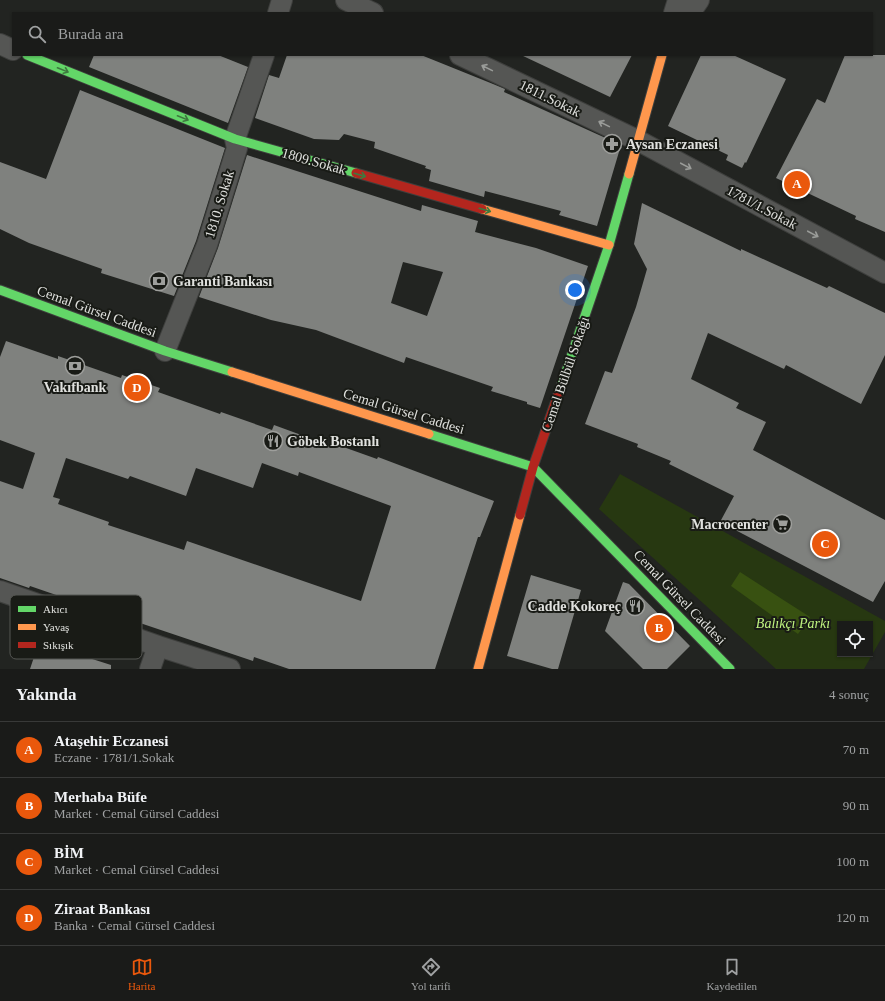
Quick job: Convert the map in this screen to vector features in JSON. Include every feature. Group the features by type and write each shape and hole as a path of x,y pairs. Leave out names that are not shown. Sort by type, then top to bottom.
{"street":[{"path":"278,12 282,0"},
{"path":"346,0 371,12"},
{"path":"674,12 678,0"},
{"path":"691,12 699,0"},
{"path":"0,44 12,50"},
{"name":"1809.Sokak","path":"29,56 235,139 609,245"},
{"name":"1810. Sokak","path":"165,351 207,245 237,148 235,139 264,56"},
{"name":"1811.Sokak","path":"462,56 639,141"},
{"name":"Cemal Bülbül Sokağı","path":"478,669 533,466 609,245 662,56"},
{"name":"1781/1.Sokak","path":"639,141 885,273"},
{"name":"Cemal Gürsel Caddesi","path":"0,290 165,351 533,466 730,669"},
{"path":"0,592 10,595"},
{"path":"142,641 230,669"},
{"path":"150,669 158,646"}],"green space":[{"name":"Balıkçı Parkı","path":"620,474 885,621 885,632 873,653 873,621 837,621 837,657 871,657 864,669 776,669 599,509"}],"shaded area":[{"path":"740,572 810,617 798,634 731,586"}],"building":[{"path":"885,55 885,232 855,219 856,216 776,178 817,99 825,103 845,56"},
{"path":"94,56 220,56 248,67 228,123 89,67"},
{"path":"287,56 423,56 505,89 504,92 621,145 597,226 559,215 561,211 485,191 484,197 429,181 431,170 425,168 426,166 374,148 375,142 344,134 339,140 314,139 255,118 269,75 279,78"},
{"path":"523,56 631,56 610,97"},
{"path":"701,56 735,56 786,79 746,163 745,162 742,168 726,160 728,155 668,126"},
{"path":"80,90 225,148 196,241 174,296 101,273 102,269 29,243 0,229 0,162 46,179"},
{"path":"247,155 421,211 422,205 478,221 475,232 536,248 588,266 540,408 527,404 527,402 491,391 493,387 406,357 404,363 316,330 271,320 199,297 218,248","holes":["403,262 443,272 427,316 391,303"]},
{"path":"642,203 741,251 741,249 827,288 829,286 885,313 885,355 861,404 786,365 784,369 708,333 691,379 739,403 736,408 766,422 753,450 885,520 885,581 873,602 720,522 734,496 669,464 671,461 637,447 638,444 585,424 605,371 612,373 636,307 647,269 634,244"},
{"path":"6,341 58,359 58,356 121,378 122,375 160,388 158,392 220,414 221,412 272,430 274,425 334,447 335,444 377,459 378,457 494,501 480,537 478,537 435,669 289,669 254,657 253,661 142,624 142,595 56,595 0,578 0,481 23,489 35,453 0,440 0,357","holes":["66,458 128,479 130,476 186,496 196,468 253,488 262,463 298,476 299,472 391,506 361,601 187,541 184,550 108,525 109,522 58,504 60,499 53,497"]},
{"path":"531,575 581,590 558,669 552,669 507,656"},
{"path":"623,582 629,584 690,646 667,669 643,669 605,631"},
{"path":"33,659 92,659 111,665 111,669 30,669"}],"traffic: fast":[{"path":"29,56 235,139 356,173"},
{"path":"560,389 609,245 629,174"},
{"path":"0,290 165,351 232,372"},
{"path":"429,434 533,467 730,669"}],"traffic: slow":[{"path":"629,174 662,56"},
{"path":"482,209 609,245"},
{"path":"232,372 429,434"},
{"path":"478,669 520,515"}],"traffic: jam":[{"path":"356,173 482,209"},
{"path":"520,515 533,467 560,389"}],"place":[{"name":"Aysan Eczanesi","path":"612,144"},
{"name":"Ataşehir Eczanesi","path":"797,184"},
{"name":"Garanti Bankası","path":"159,281"},
{"name":"Vakıfbank","path":"75,366"},
{"name":"Ziraat Bankası","path":"137,388"},
{"name":"Göbek Bostanlı","path":"273,441"},
{"name":"Macrocenter","path":"782,524"},
{"name":"BİM","path":"825,544"},
{"name":"Cadde Kokoreç","path":"635,606"},
{"name":"Merhaba Büfe","path":"659,628"}]}
